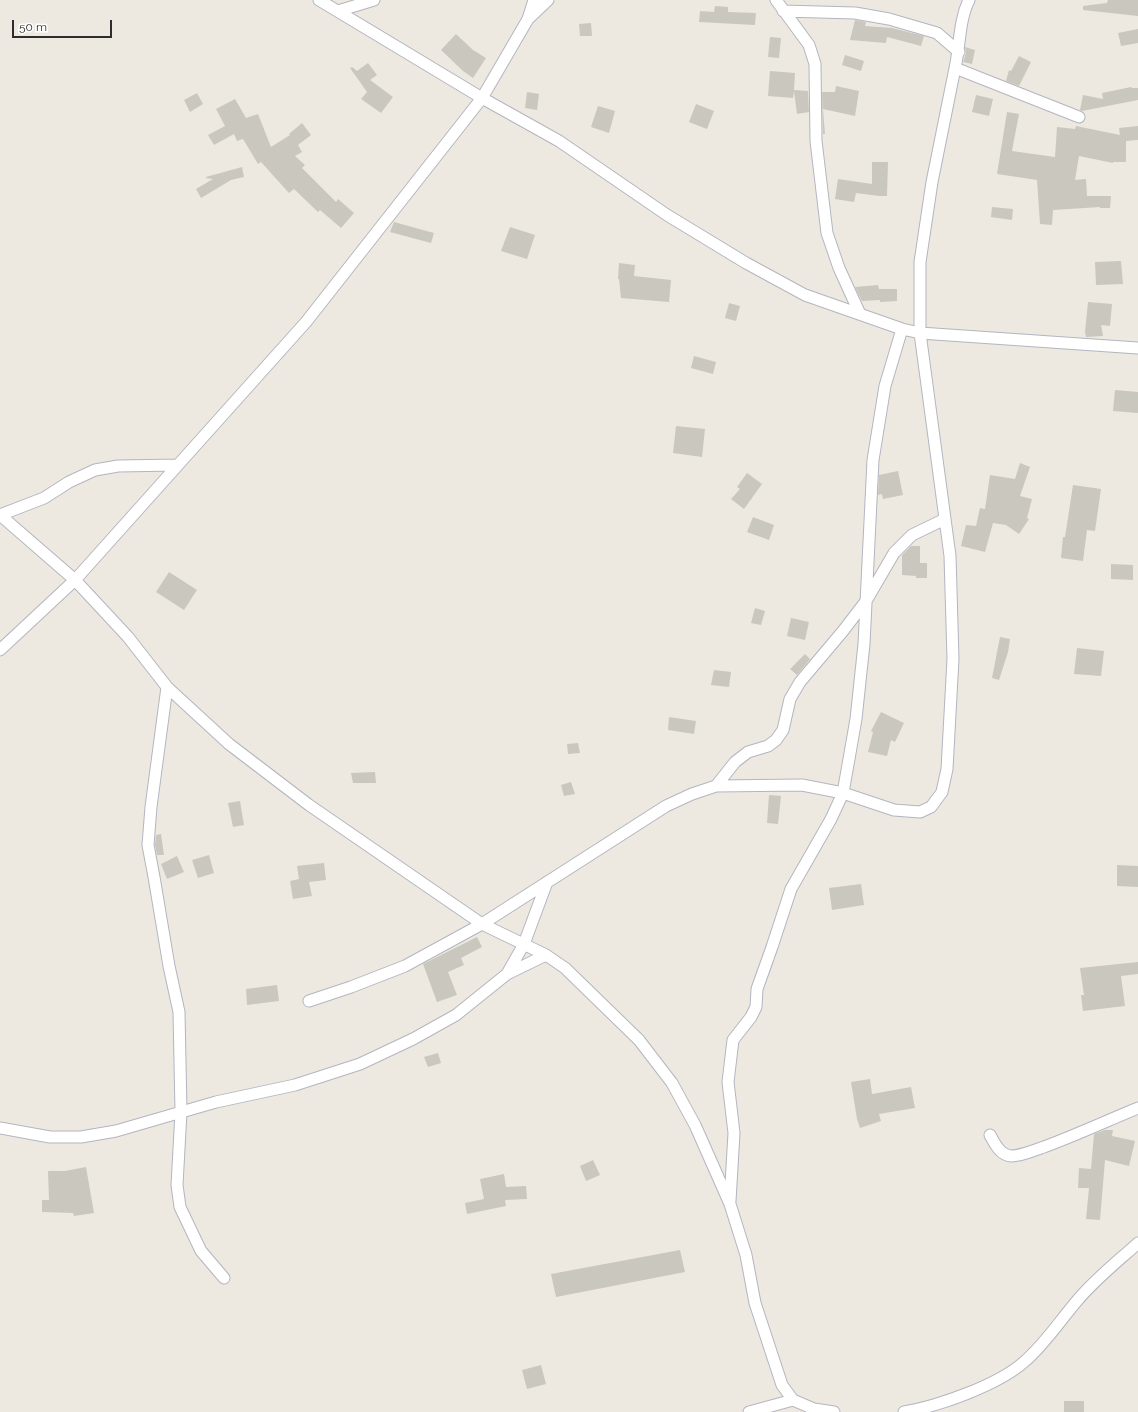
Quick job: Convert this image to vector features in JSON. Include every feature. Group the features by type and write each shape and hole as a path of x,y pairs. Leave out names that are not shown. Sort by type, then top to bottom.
{"street":[{"path":"319,0 482,98 559,141 667,215 746,263 805,295 902,329 920,333 1138,348"},
{"path":"338,11 374,0"},
{"path":"0,650 75,580 306,322 482,98 528,19 534,0"},
{"path":"528,19 548,0"},
{"path":"776,0 809,44 815,64 816,141 827,233 839,268 860,314"},
{"path":"309,1001 352,987 405,966 482,924 666,806 692,794 716,786 802,785 843,793 894,810 920,812 931,807 942,792 947,769 953,659 950,556 920,333 920,262 932,182 958,52 963,15 969,0"},
{"path":"783,11 855,13 889,19 937,33 958,52"},
{"path":"955,68 1079,117"},
{"path":"730,1204 734,1133 728,1082 733,1040 751,1018 756,1007 757,989 791,889 831,820 843,793 856,719 864,644 873,460 885,386 902,329"},
{"path":"178,466 118,466 95,470 69,482 44,498 0,515 75,580 128,637 166,687 229,744 309,805 482,924 546,955 565,968 639,1040 672,1083 695,1125 730,1204 746,1255 755,1303 782,1385 793,1400 814,1409 834,1412"},
{"path":"716,786 735,762 748,752 768,746 776,740 783,730 790,699 800,682 866,601 894,553 912,535 945,519"},
{"path":"166,687 151,807 148,845 169,966 179,1012 181,1112 177,1185 180,1207 201,1251 224,1278"},
{"path":"506,974 524,944 547,882"},
{"path":"0,1128 50,1137 81,1137 116,1131 216,1102 295,1084 360,1064 413,1039 456,1015 506,974 546,955"},
{"path":"990,1135 998,1148 1003,1152 1010,1156 1022,1155 1063,1140 1138,1108"},
{"path":"904,1412 922,1409 962,1395 1000,1379 1024,1362 1046,1339 1077,1301 1138,1243"},
{"path":"749,1412 793,1400"}],"building":[{"path":"1108,0 1138,0 1138,16 1083,10 1083,6 1107,3"},
{"path":"715,6 728,7 728,12 756,13 755,25 699,22 700,11 714,12"},
{"path":"855,20 866,22 865,26 892,28 924,36 921,46 887,37 886,43 850,40"},
{"path":"591,23 592,36 580,36 579,24"},
{"path":"1138,29 1138,43 1121,46 1118,33"},
{"path":"456,34 473,50 486,58 473,78 463,71 441,50"},
{"path":"770,37 781,38 779,58 768,57"},
{"path":"965,47 975,50 972,64 963,62 966,53"},
{"path":"845,55 864,61 861,71 842,65"},
{"path":"1019,56 1031,62 1019,86 1006,81 1009,70 1011,71"},
{"path":"368,63 377,75 370,80 393,97 381,113 361,99 367,92 350,68 352,67 357,71"},
{"path":"770,71 795,73 794,90 808,91 809,112 797,114 794,91 793,98 768,96"},
{"path":"836,86 859,91 855,116 823,109 825,134 823,134 822,92 835,92"},
{"path":"1131,87 1138,88 1138,100 1082,111 1080,110 1083,95 1103,99 1102,93"},
{"path":"527,92 539,94 537,110 525,108"},
{"path":"197,93 203,104 190,112 184,100"},
{"path":"976,95 993,99 989,116 972,112"},
{"path":"235,99 246,118 258,114 271,147 290,135 289,134 302,123 311,135 298,145 302,152 295,156 305,165 302,168 336,202 338,199 354,213 341,228 320,210 318,212 294,189 289,193 261,162 258,164 243,139 237,141 234,134 214,145 208,135 225,126 216,109"},
{"path":"696,104 714,111 707,129 689,122"},
{"path":"598,106 615,111 609,133 591,127"},
{"path":"1007,112 1019,114 1012,151 1055,157 1057,127 1075,129 1076,126 1120,135 1119,128 1138,126 1138,140 1126,141 1126,162 1113,163 1079,156 1075,180 1086,179 1087,196 1111,196 1110,208 1100,207 1053,210 1052,225 1040,224 1037,180 997,174"},
{"path":"872,162 888,162 887,196 856,193 854,202 835,199 838,179 872,184"},
{"path":"242,167 244,177 231,180 201,198 196,189 213,179 206,177"},
{"path":"992,207 1013,209 1012,220 991,217"},
{"path":"394,222 434,233 431,243 390,232"},
{"path":"510,227 535,235 527,259 501,251"},
{"path":"1121,261 1123,284 1096,285 1095,262"},
{"path":"619,263 635,265 634,276 671,280 669,302 621,298 618,279"},
{"path":"878,285 879,289 897,289 897,301 862,301 855,287"},
{"path":"1088,302 1112,304 1110,326 1101,325 1103,336 1086,337 1085,332"},
{"path":"729,303 740,306 736,321 725,318"},
{"path":"694,356 716,362 713,374 691,368"},
{"path":"1115,390 1138,392 1138,413 1113,411"},
{"path":"676,426 705,429 702,457 673,453"},
{"path":"1020,463 1030,467 1020,496 1032,499 1027,518 1029,519 1019,534 1006,525 993,523 985,552 961,546 966,525 976,526 980,508 985,509 990,475 1015,479"},
{"path":"898,471 903,495 883,499 882,494 878,495 879,475"},
{"path":"747,473 762,484 744,509 731,499 740,489 737,487"},
{"path":"1073,485 1101,489 1095,531 1087,530 1083,561 1061,558 1063,537 1065,537"},
{"path":"753,517 774,525 769,540 747,532"},
{"path":"911,546 920,546 920,563 927,563 927,578 916,578 916,576 902,575 902,555"},
{"path":"1111,564 1133,565 1133,580 1111,579"},
{"path":"169,572 197,590 184,610 156,592"},
{"path":"755,608 765,611 761,625 751,623"},
{"path":"791,618 809,622 805,640 787,636"},
{"path":"1000,637 1010,639 1008,652 999,680 992,678"},
{"path":"1077,648 1104,651 1101,676 1074,674"},
{"path":"805,654 810,659 797,675 790,669"},
{"path":"714,670 731,672 729,687 711,685"},
{"path":"881,712 904,723 895,742 891,740 887,756 868,752 873,732 871,731"},
{"path":"669,717 696,721 694,734 668,730"},
{"path":"578,743 580,753 568,754 567,744"},
{"path":"375,772 376,783 353,783 351,773"},
{"path":"571,782 575,794 564,796 561,785"},
{"path":"769,795 781,796 778,824 767,823"},
{"path":"240,801 244,825 233,827 228,803"},
{"path":"161,834 164,855 157,855 155,845 156,835"},
{"path":"209,855 214,873 198,878 192,860"},
{"path":"177,856 184,872 167,879 161,864"},
{"path":"324,863 326,880 309,882 312,896 293,899 290,881 299,879 297,866"},
{"path":"1117,865 1138,866 1138,887 1117,886"},
{"path":"861,884 864,905 832,910 829,888"},
{"path":"477,937 482,947 461,958 464,965 448,972 457,995 437,1002 423,964"},
{"path":"1138,962 1138,974 1121,976 1125,1006 1083,1011 1081,995 1084,995 1080,968"},
{"path":"277,985 279,1001 247,1005 246,989"},
{"path":"438,1053 441,1063 428,1067 424,1057"},
{"path":"870,1079 872,1094 911,1087 915,1108 879,1114 881,1121 860,1128 857,1119 851,1082"},
{"path":"1105,1130 1113,1130 1112,1136 1135,1141 1129,1166 1105,1160 1100,1220 1086,1219 1089,1188 1078,1188 1079,1168 1091,1169 1094,1134"},
{"path":"593,1160 600,1175 586,1181 580,1166"},
{"path":"86,1167 94,1213 74,1216 73,1213 42,1212 42,1200 49,1200 48,1171 65,1171"},
{"path":"504,1174 506,1187 526,1186 527,1199 505,1200 506,1206 467,1214 465,1203 484,1199 480,1179"},
{"path":"680,1250 685,1272 556,1297 551,1274"},
{"path":"541,1365 546,1384 527,1389 522,1370"},
{"path":"1064,1401 1084,1401 1084,1412 1064,1412"}]}
